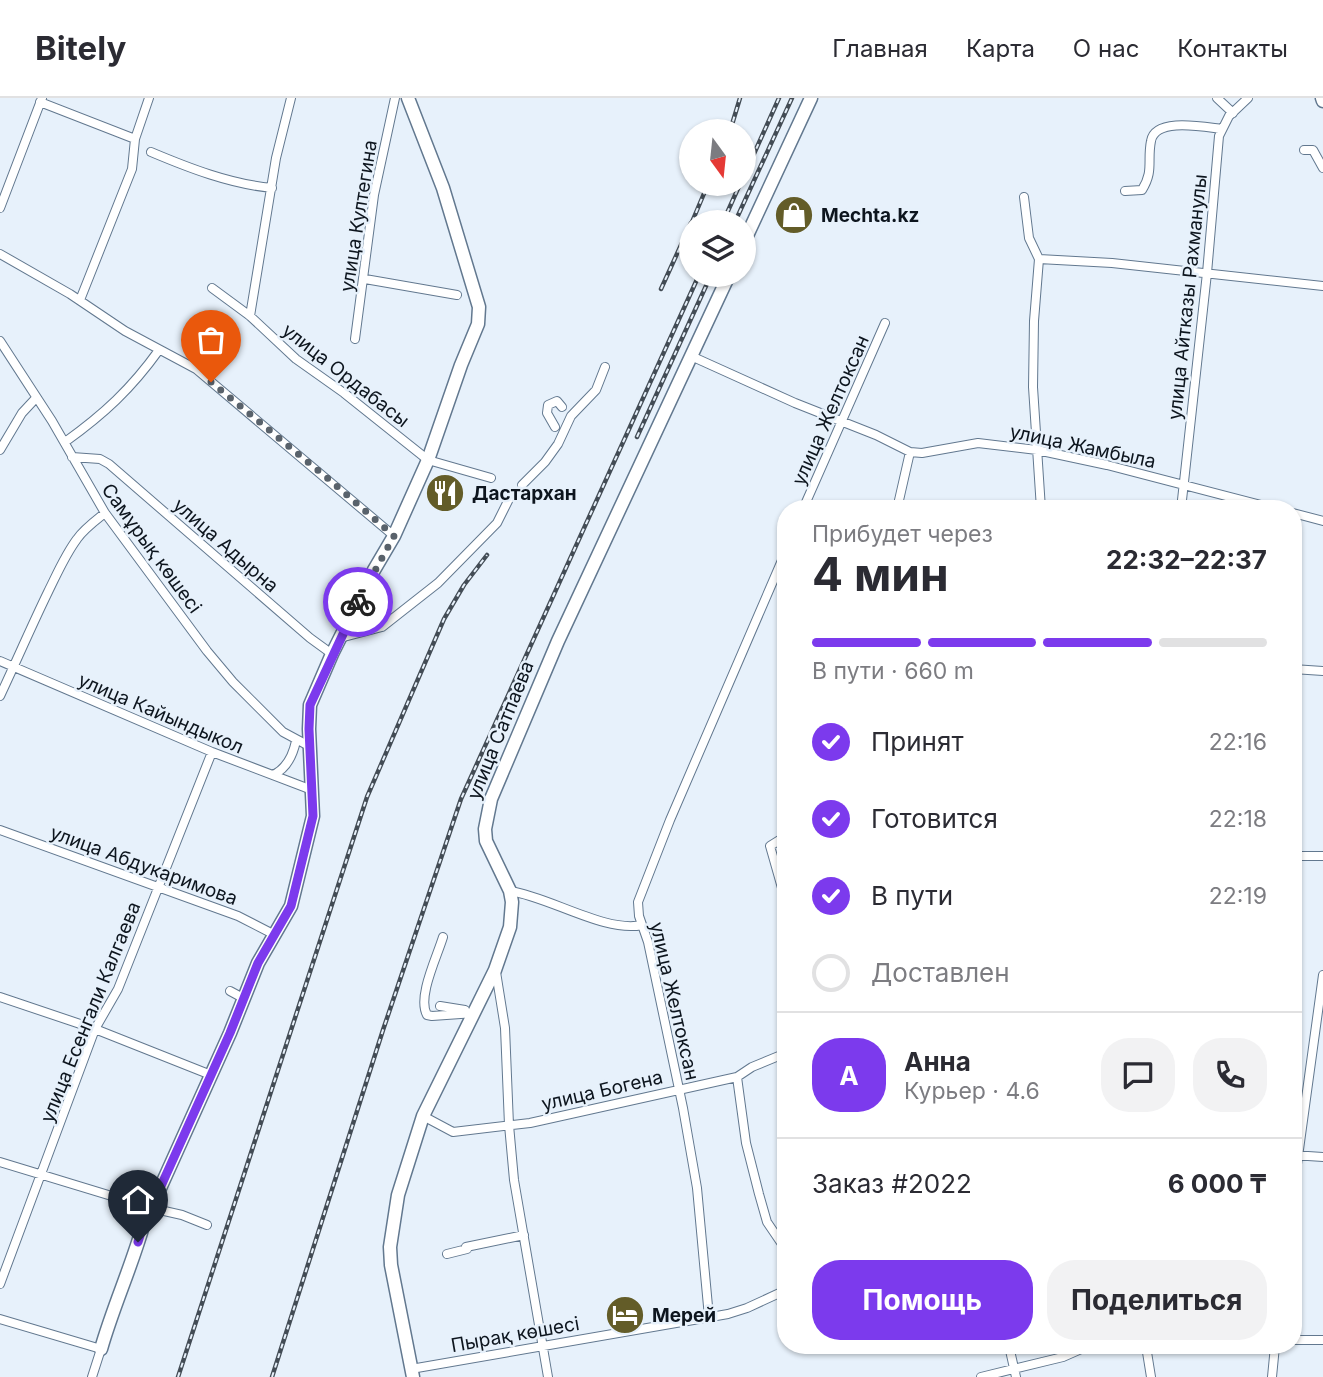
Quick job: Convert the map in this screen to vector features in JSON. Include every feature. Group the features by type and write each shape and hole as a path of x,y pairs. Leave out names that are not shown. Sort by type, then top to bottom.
{"street":[{"path":"80,300 132,169 135,139 149,98"},
{"path":"250,316 291,98"},
{"name":"улица Култегина","path":"355,339 374,195 395,98"},
{"path":"92,1377 112,1311 136,1252 143,1226 258,963 291,906 313,816 309,747 310,705 332,654 394,536 428,460 478,324 479,307 443,188 408,98"},
{"path":"756,216 811,98"},
{"path":"1217,98 1233,113"},
{"name":"улица Айтказы Рахманулы","path":"1182,500 1219,136 1233,113 1248,98"},
{"path":"0,208 41,100 135,139"},
{"path":"1125,191 1142,190 1145,186 1151,173 1150,142 1155,132 1161,128 1184,126 1222,129"},
{"path":"1304,150 1313,150 1323,168"},
{"path":"151,152 250,186 272,188"},
{"path":"1024,197 1028,238 1039,259 1034,321 1034,373 1040,500"},
{"path":"0,254 80,300 99,315 196,369 394,536"},
{"path":"1039,259 1112,263 1323,286"},
{"path":"365,279 457,295"},
{"name":"улица Сатпаева","path":"412,1373 391,1265 390,1247 398,1195 423,1116 495,970 510,927 510,891 486,841 485,829 491,799 563,629 723,287"},
{"name":"улица Ордабасы","path":"212,288 250,316 296,359 330,382 428,460"},
{"name":"улица Желтоксан","path":"807,500 886,323"},
{"name":"Самұрық көшесі","path":"0,341 65,442 105,513 207,651 233,682 283,732 309,747"},
{"path":"65,442 120,399 139,379 159,350"},
{"name":"улица Жамбыла","path":"691,356 910,452 922,453 978,443 1037,450 1241,500"},
{"path":"522,485 545,462 558,444 570,416 596,390 605,367"},
{"path":"0,450 22,413 36,398"},
{"path":"555,427 547,412 548,405 557,401 562,407"},
{"path":"899,500 910,452"},
{"name":"улица Адырна","path":"72,457 100,459 332,654"},
{"path":"428,460 491,478"},
{"path":"340,638 382,627 438,583 497,523 512,493"},
{"path":"0,696 67,554 78,537 105,513"},
{"path":"1302,515 1323,521"},
{"name":"улица Желтоксан","path":"709,1317 697,1188 638,902 670,820 777,572"},
{"name":"улица Кайындыкол","path":"0,661 212,752 312,790"},
{"path":"1302,670 1323,671"},
{"path":"273,775 289,761 296,741"},
{"name":"улица Есенгали Калгаева","path":"0,1284 96,1029 118,989 212,752"},
{"name":"улица Абдукаримова","path":"0,830 238,916 275,935"},
{"path":"777,842 770,846 777,870"},
{"path":"1302,856 1323,856"},
{"path":"510,891 529,894 618,926 642,925"},
{"path":"443,937 423,1002 427,1015 441,1010 475,1013"},
{"path":"495,970 505,1028 514,1180 548,1377"},
{"path":"1302,1116 1323,975"},
{"path":"230,991 243,998"},
{"path":"0,997 96,1029 211,1075"},
{"path":"423,1002 428,1001 441,1010"},
{"name":"улица Богена","path":"423,1116 453,1132 530,1123 737,1077 752,1067 777,1057"},
{"path":"737,1077 746,1143 767,1222 777,1237"},
{"path":"1302,1156 1323,1157"},
{"path":"0,1162 182,1215 206,1225"},
{"path":"446,1254 524,1235"},
{"name":"Пырақ көшесі","path":"412,1373 542,1346 709,1317 747,1308 777,1294"},
{"path":"0,1319 101,1349"},
{"path":"1302,1340 1323,1340"},
{"path":"1011,1354 1015,1373"},
{"path":"981,1377 1015,1373 1070,1354"},
{"path":"1147,1354 1151,1377"},
{"path":"1272,1377 1274,1354"}],"railway":[{"path":"734,119 740,98"},
{"path":"756,149 779,98"},
{"path":"741,210 792,98"},
{"path":"697,210 703,196"},
{"path":"728,210 735,196"},
{"path":"661,289 679,249"},
{"path":"272,1377 383,1030 461,799 694,287"},
{"path":"637,437 706,287"},
{"path":"178,1377 367,797 444,619 464,585 487,555"}],"way so far":[{"path":"211,382 394,536 358,602"}],"place":[{"name":"Mechta.kz","path":"794,215"},
{"name":"Дастархан","path":"445,493"},
{"name":"Мерей","path":"625,1315"}],"route":[{"path":"138,1242 258,963 291,906 313,816 310,705 358,602"}]}
